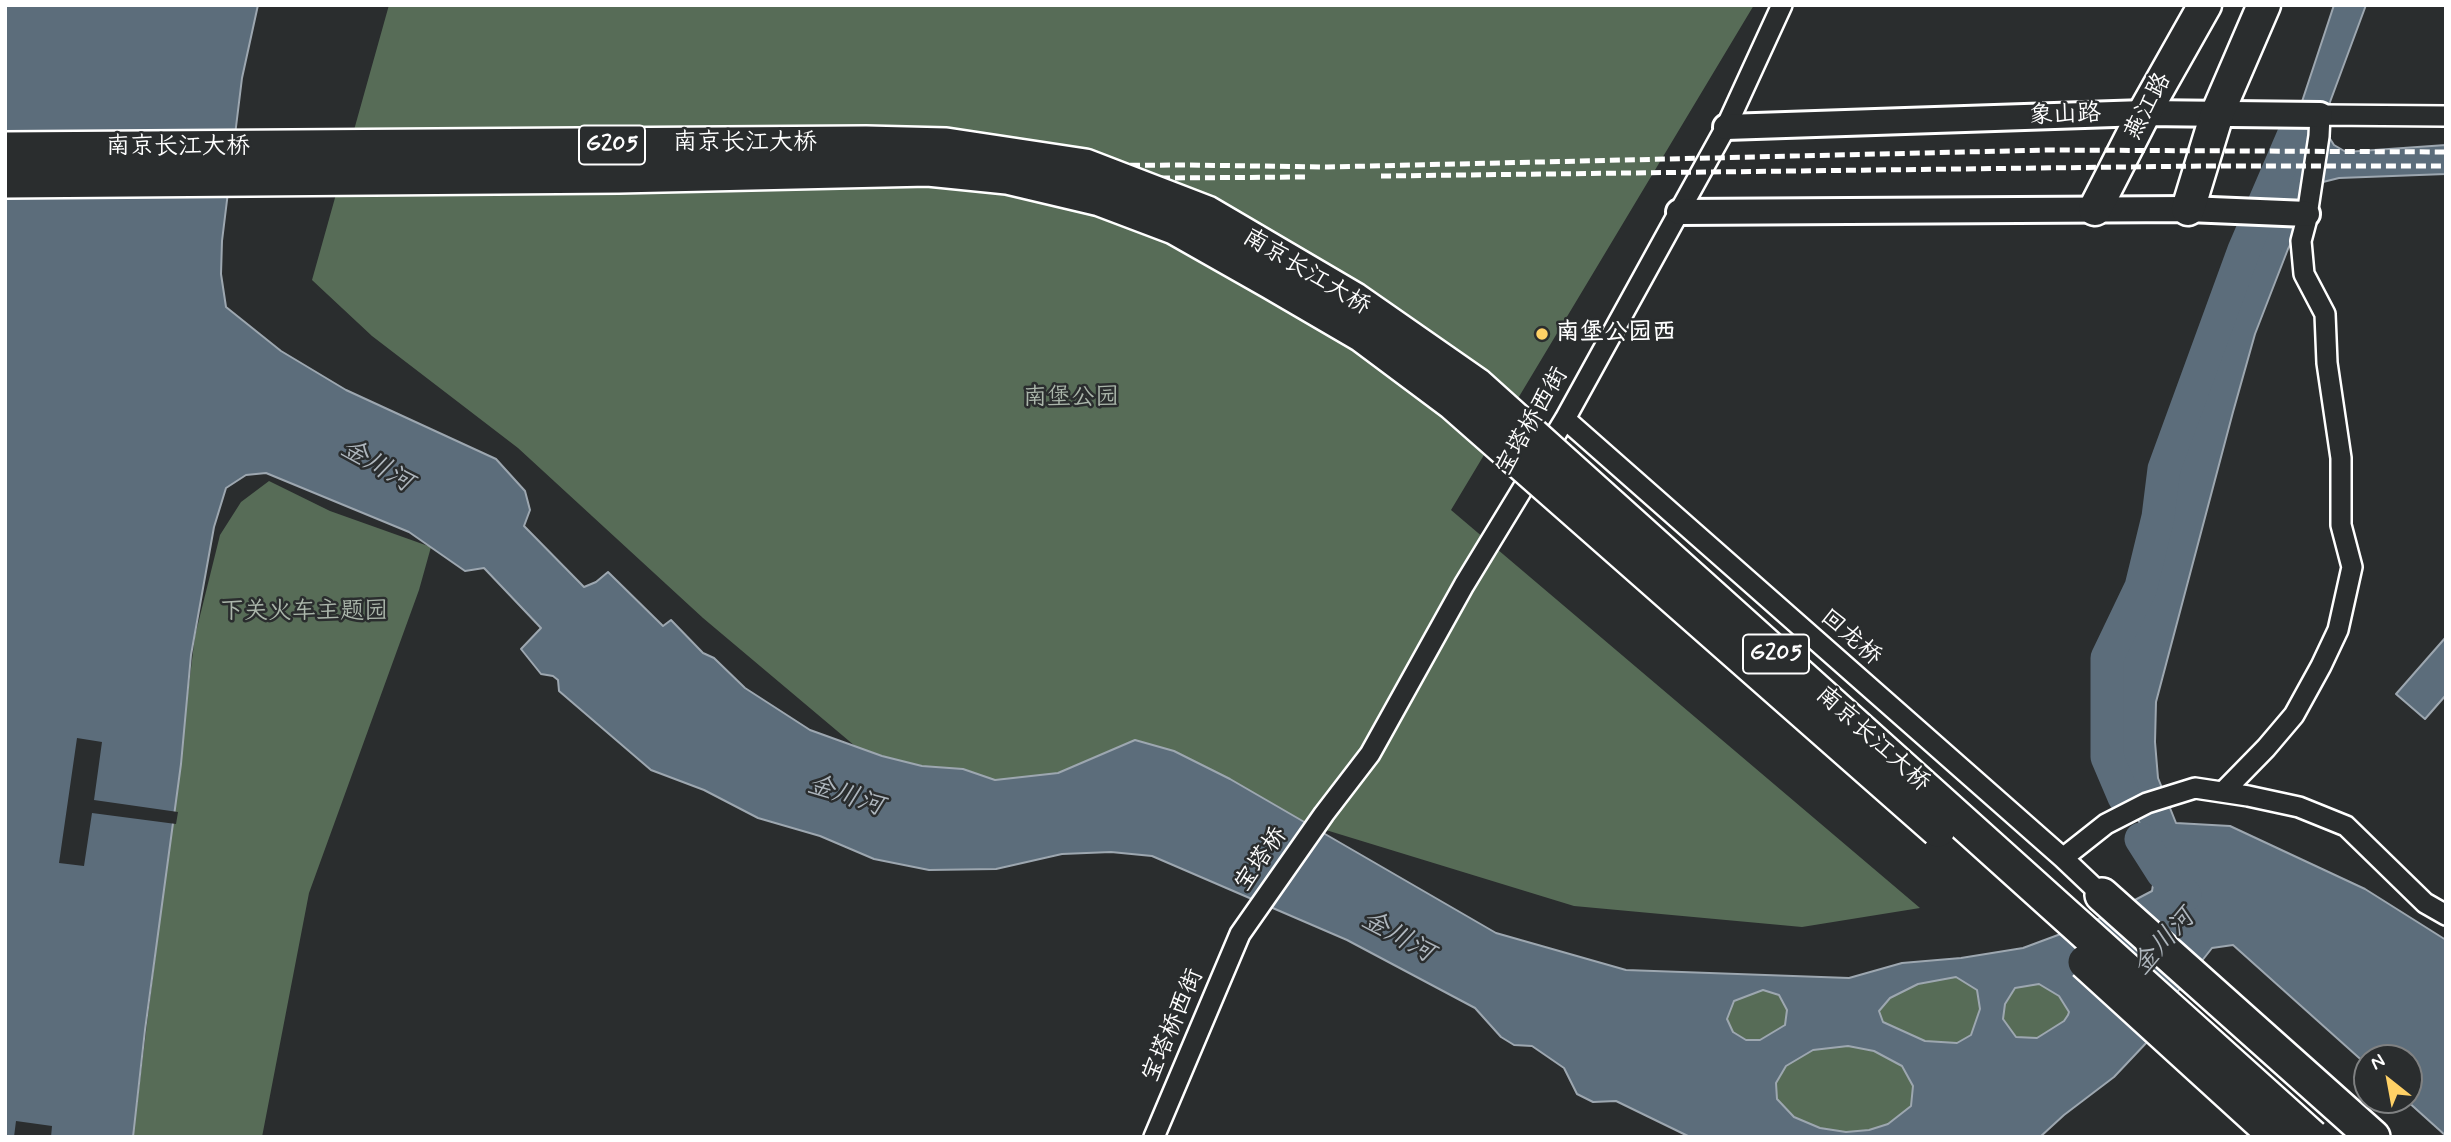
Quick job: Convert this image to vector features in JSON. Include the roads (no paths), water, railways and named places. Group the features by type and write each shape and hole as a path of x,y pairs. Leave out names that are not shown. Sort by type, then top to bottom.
{"highway":[{"name":"南京长江大桥","path":"5,149 866,143 946,145 1084,166 1207,214 1355,300 1477,385 2312,1137"},
{"name":"南京长江大桥","path":"5,181 619,176 928,169 1007,177 1100,199 1174,227 1362,335 1453,403 2006,890 2277,1137"},
{"path":"2102,895 2373,1137"}],"main road":[{"name":"燕江路","path":"2095,209 2144,113 2205,5"},
{"path":"2189,209 2264,5"}],"street":[{"name":"宝塔桥西街","path":"1324,814 1370,754 1464,584 1565,419 1726,127 1782,5"},
{"name":"象山路","path":"1726,127 2144,113 2446,116"},
{"path":"2223,792 2294,715 2322,666 2338,630 2352,566 2340,525 2341,458 2327,363 2325,314 2304,274 2301,241 2319,136 2320,115"},
{"path":"1679,212 2189,209 2306,214"},
{"name":"回龙桥","path":"1565,419 2102,895"},
{"path":"2063,858 2106,824 2147,803 2195,788 2223,792 2299,807 2346,826 2425,903 2446,915"},
{"name":"宝塔桥","path":"1240,934 1324,814"},
{"name":"宝塔桥西街","path":"1154,1137 1240,934"}],"water":[{"name":"金川河","path":"5,5 258,5 242,78 222,241 221,274 226,307 281,351 346,390 496,459 525,491 530,510 524,526 584,587 596,582 608,572 663,626 671,620 703,653 714,658 745,688 810,730 882,756 922,766 963,769 995,780 1058,773 1135,740 1174,751 1230,779 1496,933 1626,970 1849,978 1902,963 1961,958 2023,948 2093,922 2152,891 2156,867 2153,848 2128,801 2113,740 2110,702 2118,657 2167,510 2196,411 2219,352 2334,5 2366,5 2330,102 2325,125 2334,145 2346,152 2446,145 2446,174 2339,178 2323,182 2288,249 2255,334 2233,412 2156,702 2155,742 2158,778 2176,823 2230,826 2365,889 2446,940 2446,1136 2422,1114 2423,1044 2353,1044 2353,1052 2233,945 2212,948 2175,995 2166,1022 2114,1077 2040,1137 1690,1137 1616,1101 1593,1102 1577,1094 1564,1068 1532,1046 1514,1045 1501,1037 1475,1008 1347,940 1152,856 1111,852 1062,854 996,869 929,870 874,859 820,836 758,818 704,790 651,770 559,691 558,680 553,676 541,674 521,649 541,628 484,568 465,571 409,532 266,473 246,475 226,488 214,527 191,655 181,764 133,1137 5,1137","holes":["1956,977 1977,990 1980,1009 1971,1035 1957,1043 1925,1041 1883,1022 1879,1011 1890,998 1918,984","2039,984 2059,996 2069,1012 2068,1015 2064,1021 2037,1038 2016,1037 2003,1019 2005,1004 2015,988","1763,990 1779,995 1787,1010 1785,1025 1760,1040 1746,1040 1733,1032 1727,1019 1734,1001","1848,1046 1874,1051 1902,1066 1913,1086 1911,1106 1888,1124 1869,1130 1846,1132 1820,1128 1794,1117 1777,1099 1776,1083 1786,1066 1813,1050"]},
{"path":"2446,637 2446,695 2425,719 2396,694"}],"waterway":[{"path":"2124,797 2107,757 2107,658 2141,587 2158,517 2164,469 2244,250 2296,129"},
{"name":"金川河","path":"2141,839 2162,872 2185,895"}],"railway":[{"path":"5,172 1188,165 1328,167 2049,150 2446,152"},
{"path":"1381,176 2205,166 2446,166"},
{"path":"5,186 1307,177"}],"place":[{"name":"南堡公园西","path":"1542,334"}],"park label":[{"name":"南堡公园","path":"1071,399"},
{"name":"下关火车主题园","path":"304,613"}]}
